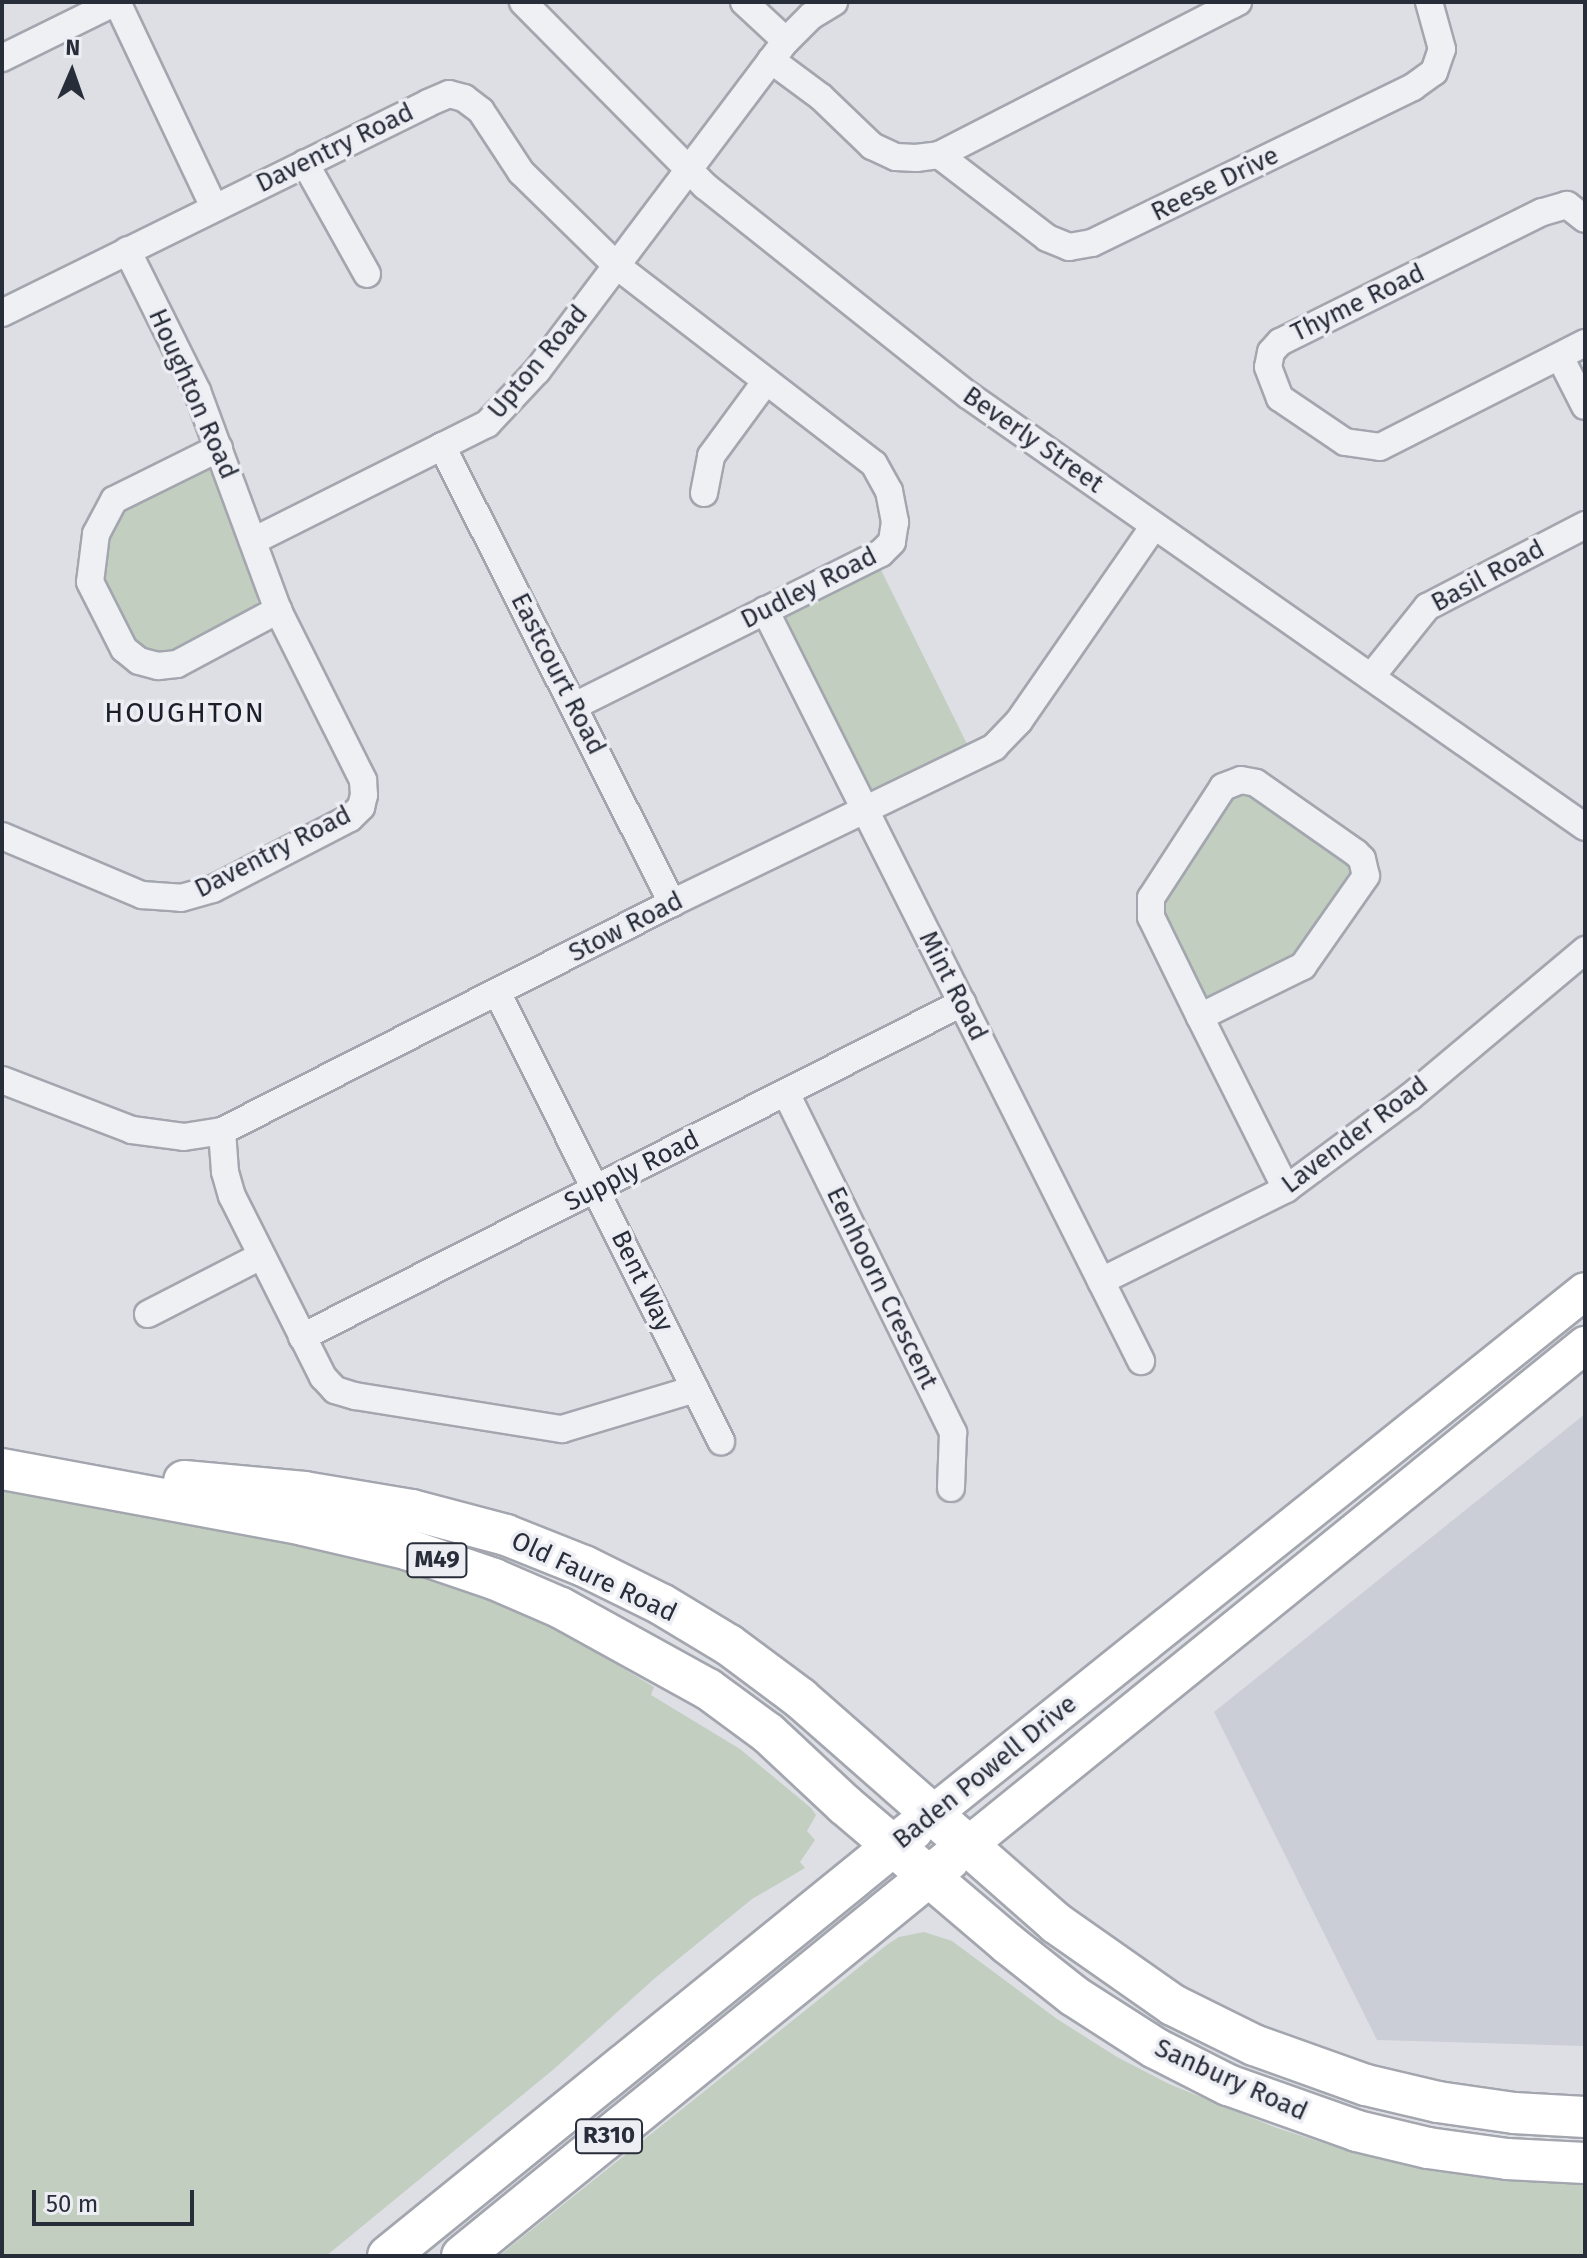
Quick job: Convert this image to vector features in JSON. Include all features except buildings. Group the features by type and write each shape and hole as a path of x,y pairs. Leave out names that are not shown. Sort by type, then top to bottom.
{"main road":[{"name":"Baden Powell Drive","path":"388,2256 1585,1291"},
{"name":"Baden Powell Drive","path":"462,2256 1585,1345"},
{"name":"Old Faure Road","path":"2,1469 304,1492 412,1510 506,1535 622,1585 729,1645 800,1698 967,1846"},
{"name":"Old Faure Road","path":"2,1469 303,1525 406,1549 494,1579 561,1608 708,1689 768,1733 818,1782 928,1878"},
{"name":"Sanbury Road","path":"967,1846 1090,1949 1173,2005 1254,2045 1325,2073 1438,2102 1514,2113 1585,2117"},
{"name":"Sanbury Road","path":"928,1878 1074,1996 1155,2048 1228,2085 1316,2119 1428,2148 1507,2159 1585,2163"}],"street":[{"path":"2,58 116,2 214,207"},
{"name":"Beverly Street","path":"523,2 705,186 968,395 1585,827"},
{"path":"744,2 778,51 821,97 882,153 916,158 939,155 1238,2"},
{"name":"Upton Road","path":"253,541 487,424 506,406 617,266 778,51 811,16 834,2"},
{"name":"Reese Drive","path":"939,155 1047,238 1069,247 1092,243 1413,87 1434,72 1442,49 1429,2"},
{"name":"Daventry Road","path":"2,313 449,94 464,98 481,111 499,143 521,172 617,266"},
{"path":"305,163 367,274"},
{"name":"Thyme Road","path":"1585,219 1577,209 1567,205 1542,212 1280,342 1271,352 1268,367 1280,398 1345,442 1380,447 1585,343"},
{"name":"Houghton Road","path":"127,250 197,391 253,541"},
{"name":"Dudley Road","path":"574,706 881,553 892,542 895,529 889,491 874,464 617,266"},
{"path":"1560,357 1585,406"},
{"path":"704,493 711,456 766,381"},
{"name":"Eastcourt Road","path":"442,446 672,903"},
{"path":"219,448 114,500 96,534 90,582 124,649 139,661 158,666 177,664 278,610"},
{"name":"Basil Road","path":"1371,677 1427,607 1585,525"},
{"name":"Stow Road","path":"2,1080 132,1130 184,1137 222,1131 498,994 672,903 976,757 1008,734 1154,526"},
{"name":"Daventry Road","path":"2,836 142,895 181,898 213,889 350,818 361,807 363,780 278,610 253,541"},
{"name":"Mint Road","path":"765,610 1141,1361"},
{"path":"1200,1017 1303,966 1366,876 1362,859 1356,853 1247,781 1223,787 1151,898 1151,917 1200,1017 1286,1189"},
{"name":"Lavender Road","path":"1101,1281 1286,1189 1410,1097 1585,950"},
{"name":"Bent Way","path":"498,994 721,1441"},
{"name":"Supply Road","path":"302,1337 962,1003"},
{"name":"Eenhoorn Crescent","path":"786,1093 953,1433 951,1488"},
{"path":"222,1131 225,1172 232,1196 323,1377 345,1394 548,1428 573,1428 695,1389"},
{"path":"148,1314 261,1256"}],"shaded area":[{"path":"1585,1414 1585,2046 1377,2040 1214,1712"}],"green space":[{"path":"210,467 215,470 258,590 257,607 173,657 134,648 96,569 111,515"},
{"path":"878,564 970,750 873,791 868,789 784,624 787,612"},
{"path":"1247,790 1350,861 1355,870 1304,952 1213,1000 1201,996 1162,920 1159,896 1230,795"},
{"path":"2,1489 337,1550 491,1598 547,1622 654,1687 651,1695 740,1749 811,1808 816,1815 807,1831 815,1840 800,1862 805,1868 752,1899 655,1978 554,2069 326,2256 2,2256"},
{"path":"924,1932 952,1941 1057,2019 1117,2057 1169,2084 1277,2128 1333,2146 1438,2170 1490,2178 1585,2182 1585,2256 499,2256 888,1944 899,1937"}],"district":[{"name":"HOUGHTON","path":"185,713"}]}
